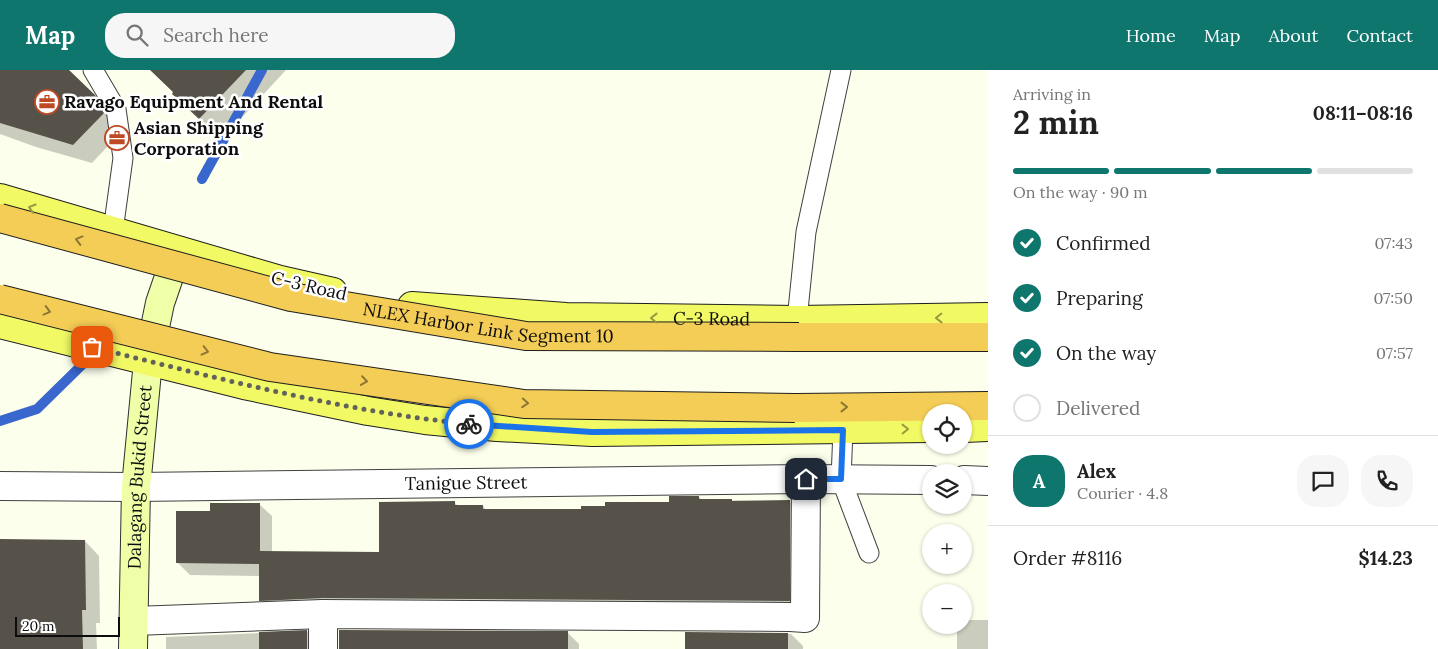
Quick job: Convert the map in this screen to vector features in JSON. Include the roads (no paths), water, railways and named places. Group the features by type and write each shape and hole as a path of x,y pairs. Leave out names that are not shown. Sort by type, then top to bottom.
{"highway":[{"name":"NLEX Harbor Link Segment 10","path":"0,218 291,298 526,336 988,337"},
{"path":"0,299 270,367 524,404 795,408 988,406"}],"main road":[{"name":"C-3 Road","path":"0,198 280,280 356,297 421,307 566,317 797,320 988,317"},
{"name":"Dalagang Bukid Street","path":"133,649 136,487 148,361 160,303 180,251"},
{"path":"0,324 244,385 368,411 425,420 497,427 592,432 922,428"},
{"path":"972,428 988,427"}],"street":[{"name":"Tanigue Street","path":"0,486 136,487 806,479 922,480"},
{"path":"134,621 323,614 780,616 804,618 806,479"},
{"path":"972,480 988,480"},
{"path":"323,614 323,649"}],"lane":[{"path":"93,70 116,108 123,158 113,231"},
{"path":"797,320 806,232 840,70"},
{"path":"843,430 841,479 868,553"}],"waterway":[{"path":"202,179 262,70"},
{"path":"0,421 37,409 88,359"}],"place":[{"name":"Ravago Equipment And Rental","path":"47,102"},
{"name":"Asian Shipping Corporation","path":"117,138"}]}
